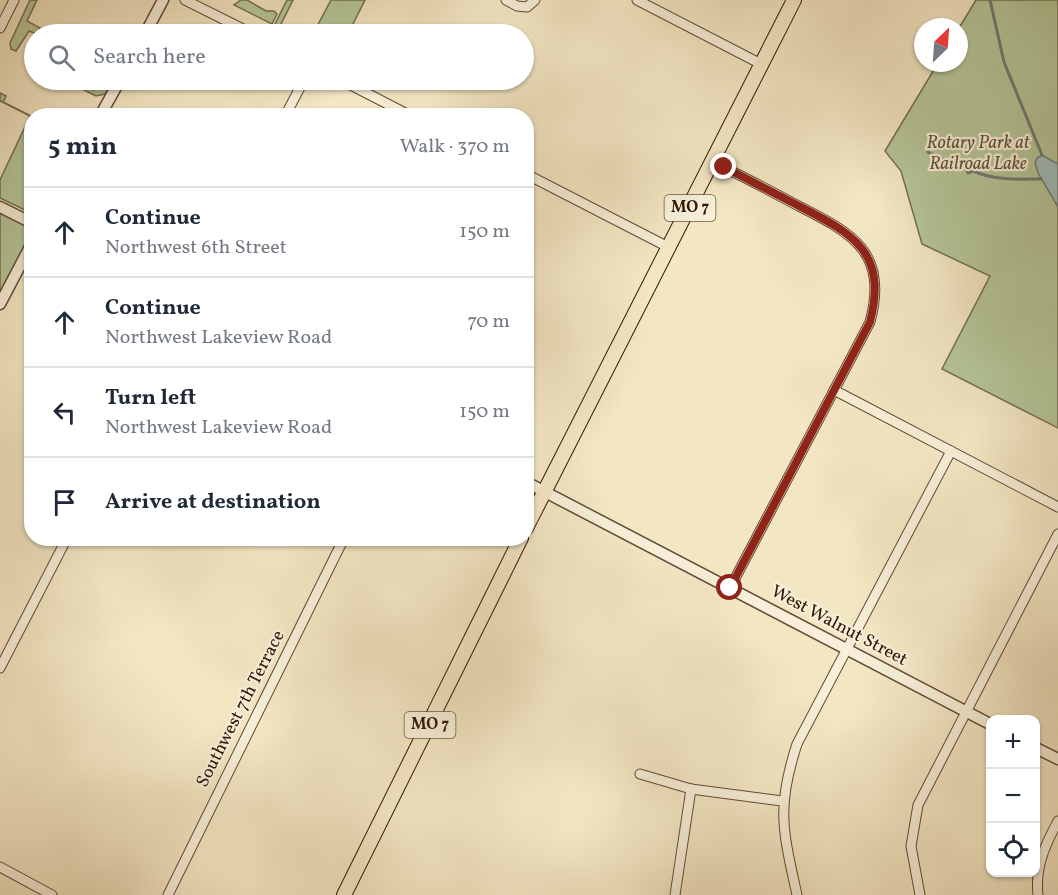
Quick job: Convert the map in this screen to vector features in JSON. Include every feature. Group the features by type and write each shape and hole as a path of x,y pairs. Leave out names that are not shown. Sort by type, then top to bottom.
{"main road":[{"name":"MO 7","path":"534,512 794,0"},
{"name":"MO 7","path":"344,895 518,546"}],"street":[{"path":"0,28 14,0"},
{"path":"150,24 163,0"},
{"path":"185,0 233,24"},
{"path":"506,0 517,6 527,7 535,0"},
{"path":"637,0 762,65"},
{"path":"104,108 114,90"},
{"path":"289,108 299,90"},
{"path":"360,90 395,108"},
{"path":"712,162 852,236 861,248 875,281 876,301 870,322 730,588"},
{"path":"534,178 670,248"},
{"path":"0,207 24,219"},
{"path":"0,304 24,258"},
{"path":"834,390 1058,507"},
{"path":"797,895 783,832 782,801 797,744 951,451"},
{"name":"West Walnut Street","path":"534,486 986,722"},
{"path":"920,895 911,846 918,805 1058,534"},
{"path":"0,668 63,546"},
{"name":"Southwest 7th Terrace","path":"168,895 341,546"},
{"path":"1040,750 1058,759"},
{"path":"640,774 691,789 782,801"},
{"path":"675,895 691,789"},
{"path":"1038,895 1038,866 1045,844 1058,821"},
{"path":"0,867 52,895"}],"green space":[{"path":"30,0 37,0 27,21 33,24 24,24 24,39 16,51 11,49 10,43"},
{"path":"241,0 247,0 266,11 274,11 277,14 272,24 234,5"},
{"path":"287,0 293,0 281,24 275,24"},
{"path":"331,0 365,0 353,24 318,24"},
{"name":"Rotary Park at Railroad Lake","path":"976,0 1058,0 1058,428 942,369 990,276 922,244 901,171 885,151 933,72 968,72 968,18 965,18"},
{"path":"84,90 107,90 105,94 96,96"},
{"path":"0,93 6,96 3,102 24,113 0,101"},
{"path":"24,129 24,210 0,198 0,180"},
{"path":"0,207 24,219 24,257 0,304"}],"water":[{"path":"1042,155 1058,164 1058,207 1038,173 1035,163"}],"waterway":[{"path":"990,0 1004,62 1042,155"},
{"path":"928,152 966,167 968,173 973,171 1007,179 1041,179"}],"route":[{"path":"724,167 852,236 870,265 875,281 876,301 870,322 730,588"}]}
